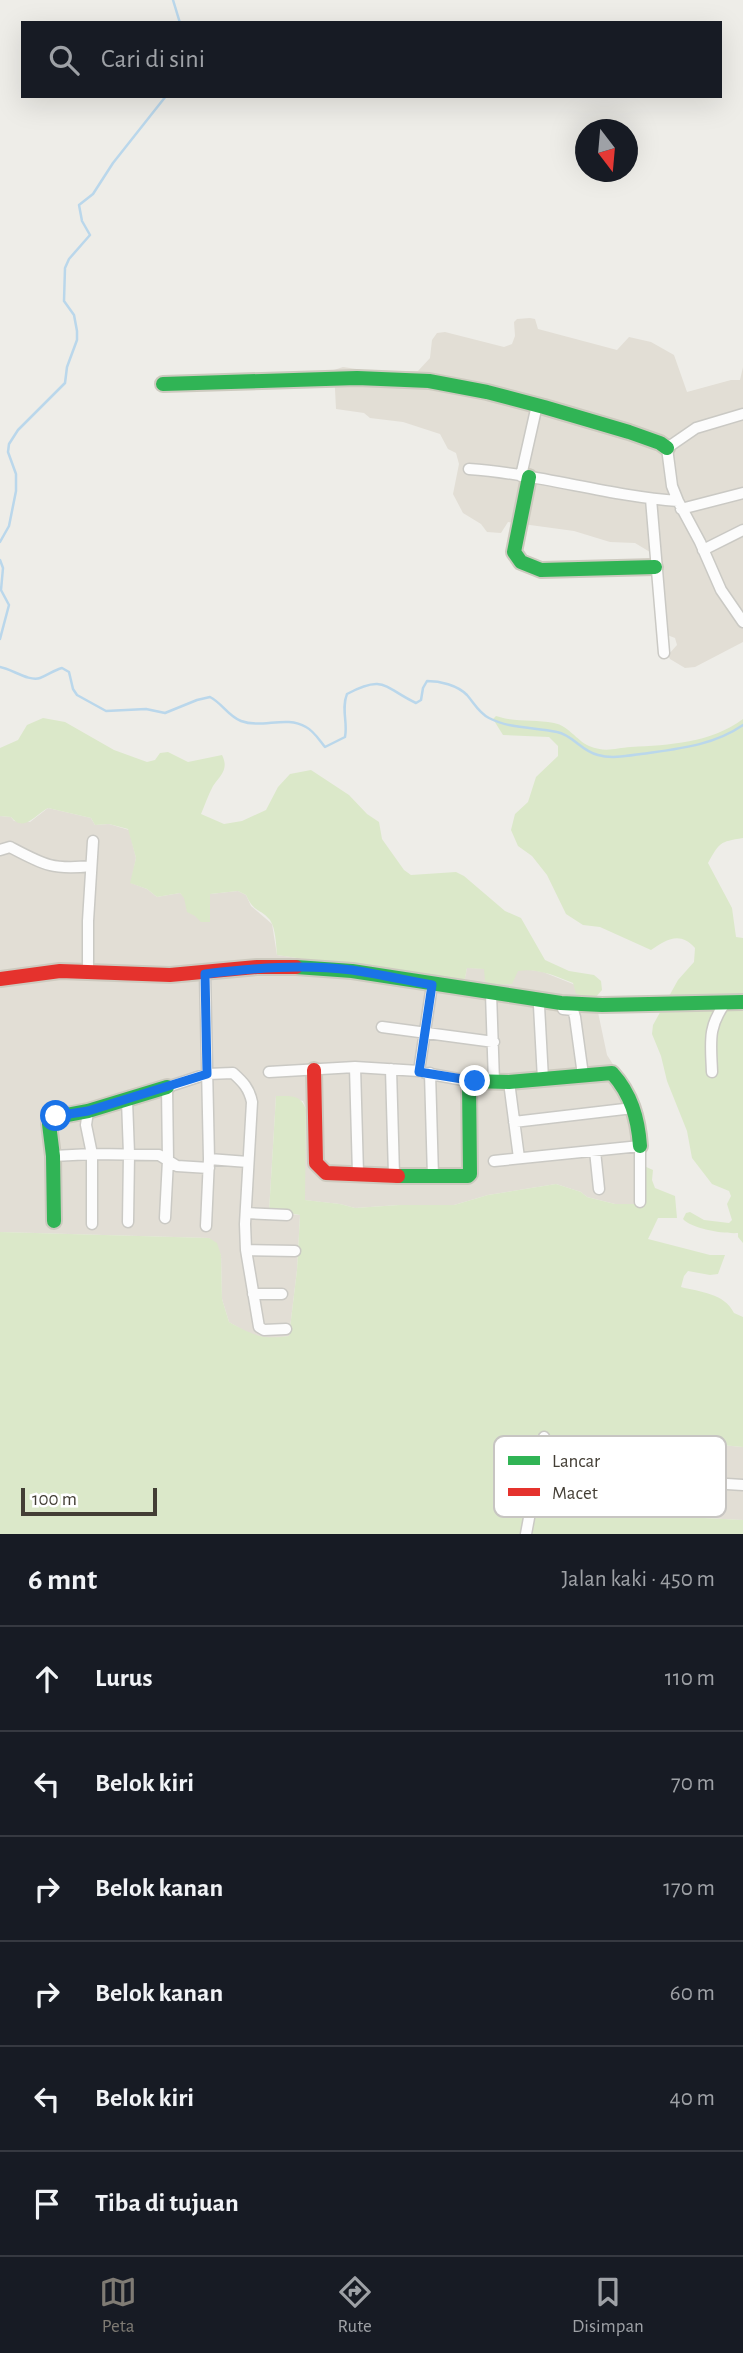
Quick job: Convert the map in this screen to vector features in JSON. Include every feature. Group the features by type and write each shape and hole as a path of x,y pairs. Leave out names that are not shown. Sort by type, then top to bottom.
{"street":[{"path":"163,384 357,377 429,381 537,405 660,443 667,448 672,486 680,505 721,590 743,622"},
{"path":"537,405 514,552 516,559 541,570 656,567"},
{"path":"667,448 696,428 743,414"},
{"path":"469,470 525,476 680,505 743,493"},
{"path":"651,499 664,653"},
{"path":"704,550 743,530"},
{"path":"88,972 93,841"},
{"path":"0,850 10,847 30,859 54,868 91,866"},
{"path":"0,979 60,971 170,975 205,974 257,967 352,971 573,1010 583,1075"},
{"path":"205,974 209,1164 206,1226"},
{"path":"432,985 425,1032 425,1072 433,1177"},
{"path":"491,996 602,1005 743,1002"},
{"path":"491,996 494,1042 514,1122 519,1158"},
{"path":"712,1072 712,1028 716,1016 726,1002"},
{"path":"539,1006 543,1079"},
{"path":"382,1027 494,1042"},
{"path":"355,1067 358,1174"},
{"path":"269,1072 355,1067 425,1072 469,1081 502,1082 607,1072 614,1074 633,1108 640,1146 640,1202"},
{"path":"391,1069 394,1175"},
{"path":"314,1070 316,1163 326,1172 468,1176 469,1081"},
{"path":"54,1221 53,1156 49,1134 51,1118 88,1111 207,1074 233,1073 250,1091 252,1102 246,1250 260,1328 286,1329"},
{"path":"165,1218 168,1160 167,1087"},
{"path":"127,1100 128,1222"},
{"path":"514,1122 633,1108"},
{"path":"88,1111 86,1125 92,1154 92,1224"},
{"path":"494,1161 640,1146"},
{"path":"595,1151 599,1189"},
{"path":"53,1156 159,1155 177,1166 248,1162"},
{"path":"246,1213 287,1215"},
{"path":"246,1250 295,1251"},
{"path":"253,1294 282,1294"},
{"path":"727,1484 743,1485"}],"shaded area":[{"path":"517,319 535,319 538,329 617,350 629,337 651,342 674,355 687,392 740,380 743,367 743,642 695,667 685,668 668,655 677,645 675,638 662,633 655,555 635,543 610,542 574,531 508,522 501,533 487,532 481,524 463,513 453,494 459,464 456,453 448,449 440,434 403,422 370,418 364,413 336,409 334,370 343,367 370,371 418,371 430,358 432,340 437,333 445,332 504,347 512,344 515,336 514,322"},
{"path":"48,808 91,818 95,825 109,824 129,830 136,858 131,883 147,889 157,897 180,893 210,922 210,894 238,891 246,895 251,906 272,924 277,955 464,982 467,968 531,970 573,984 595,998 607,1055 629,1089 644,1204 615,1204 587,1197 581,1192 556,1184 488,1195 454,1205 355,1208 304,1200 306,1109 303,1101 276,1096 269,1212 300,1215 289,1336 269,1339 253,1336 229,1322 222,1299 221,1255 209,1238 0,1232 0,816 11,817 14,821 30,822"},
{"path":"726,1446 743,1447 743,1520 704,1518 726,1517"}],"green space":[{"path":"496,716 559,725 589,746 606,750 704,738 743,719 743,838 721,844 708,863 732,908 736,937 743,938 743,1243 738,1233 693,1226 683,1219 686,1213 690,1212 704,1220 729,1223 732,1220 727,1204 731,1196 729,1191 712,1184 692,1158 687,1131 652,1034 653,1025 678,980 694,962 695,948 679,938 651,950 600,927 583,925 566,914 547,875 532,856 518,846 511,830 515,814 528,802 536,777 558,756 558,746 549,737 503,735 493,719"},
{"path":"43,718 65,722 114,750 147,762 155,760 160,753 168,752 188,762 222,755 225,764 223,772 211,789 201,814 224,824 242,821 266,810 278,787 290,774 311,770 349,795 379,822 382,839 404,870 411,875 456,872 464,876 505,911 521,918 545,960 569,971 594,975 601,981 602,990 595,998 576,994 573,983 533,971 518,971 512,984 491,985 485,981 484,969 467,968 464,983 277,955 275,932 270,920 254,908 246,895 238,891 210,894 210,922 201,922 187,912 180,893 157,897 147,889 130,883 136,858 128,829 109,824 95,825 91,818 48,808 25,823 0,816 0,748 18,740 27,725"},
{"path":"276,1096 298,1098 306,1109 305,1200 355,1208 454,1205 488,1195 556,1184 581,1192 587,1197 615,1204 644,1204 644,1166 653,1170 655,1188 675,1196 677,1218 658,1218 648,1239 710,1255 725,1255 718,1274 688,1271 681,1287 718,1297 730,1306 734,1313 743,1317 743,1447 726,1445 726,1436 494,1436 494,1517 704,1517 743,1520 743,1534 0,1534 0,1232 209,1238 217,1243 221,1255 222,1299 229,1322 258,1335 289,1336 300,1215 269,1212"}],"waterway":[{"path":"173,0 179,21"},
{"path":"0,542 9,526 16,491 16,474 8,452 9,444 18,430 65,383 67,367 77,340 74,315 64,301 65,268 69,259 90,235 82,221 79,205 93,194 113,163 164,98"},
{"path":"0,560 3,568 1,590 9,605 0,639"},
{"path":"0,667 36,679 62,668 69,672 77,695 106,711 146,709 165,713 210,697 241,721 257,724 290,722 306,727 325,747 345,737 347,694 377,684 384,685 416,703 421,700 427,681 453,686 467,695 482,713 497,722 563,734 592,753 603,756 625,756 694,746 719,738 743,725"}],"traffic: fast":[{"path":"163,384 357,378 429,381 544,407 629,432 667,448"},
{"path":"529,477 514,552 521,562 541,570 655,567"},
{"path":"296,967 352,971 561,1003 602,1005 743,1002"},
{"path":"398,1176 470,1174 469,1081 509,1082 612,1073 624,1089 632,1107 640,1146"},
{"path":"54,1221 53,1156 49,1124 51,1118 88,1111 167,1087"}],"traffic: jam":[{"path":"0,979 60,971 170,975 257,967 296,967"},
{"path":"314,1070 316,1163 326,1173 398,1176"}],"route":[{"path":"56,1116 88,1111 207,1074 205,974 257,967 352,971 432,985 419,1072 475,1081"}]}
